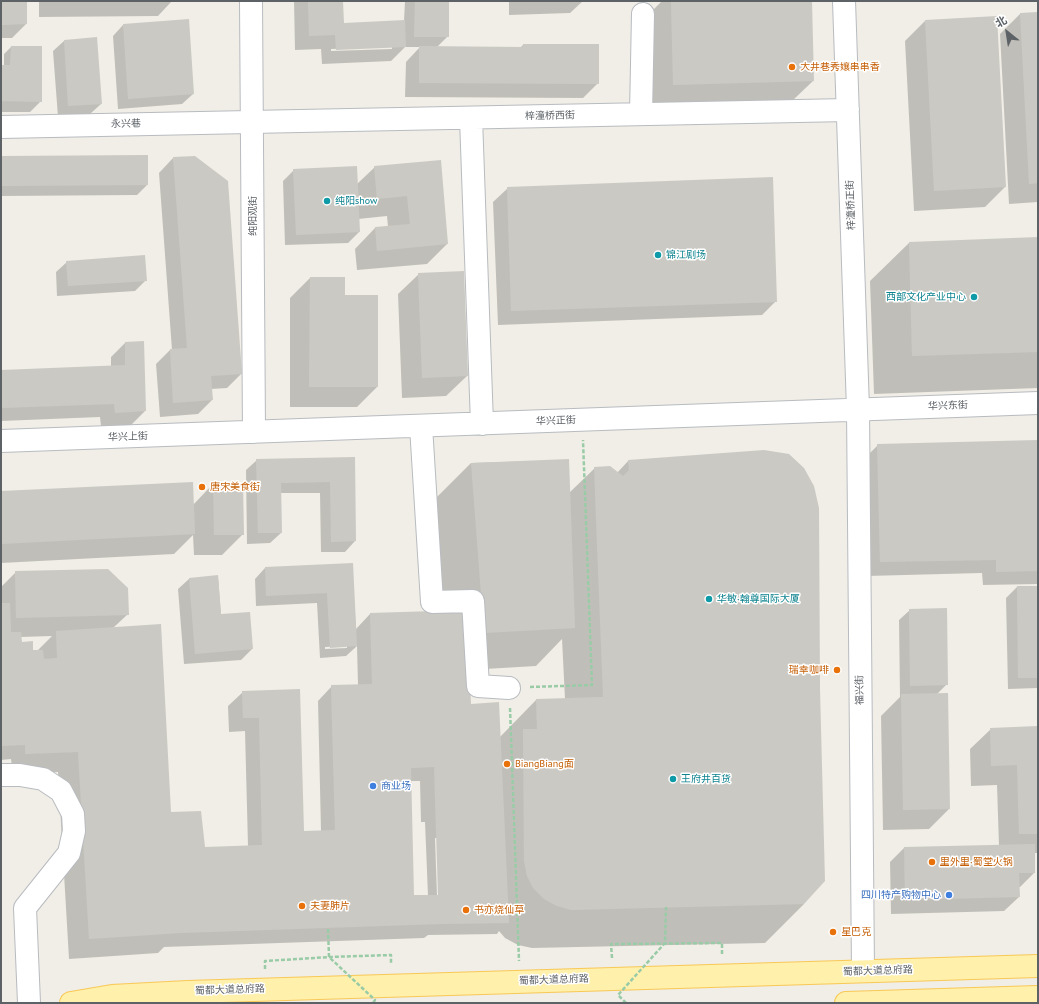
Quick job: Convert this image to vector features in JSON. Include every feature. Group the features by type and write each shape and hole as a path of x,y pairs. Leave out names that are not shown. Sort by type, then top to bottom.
{"main road":[{"name":"蜀都大道总府路","path":"70,1003 112,996 188,992 1038,966"},
{"path":"846,1003 1038,997"}],"street":[{"name":"纯阳观街","path":"251,1 254,432"},
{"name":"梓潼桥正街","path":"844,1 858,409"},
{"path":"641,114 643,14"},
{"name":"梓潼桥西街","path":"252,122 848,110"},
{"path":"471,118 482,424"},
{"name":"永兴巷","path":"1,127 252,122"},
{"name":"华兴东街","path":"858,409 1038,403"},
{"name":"华兴正街","path":"254,432 858,409"},
{"name":"福兴街","path":"858,409 863,971"},
{"path":"421,426 432,602 473,601 478,686 509,688"},
{"name":"华兴上街","path":"1,441 254,432"},
{"path":"1,775 20,775 43,779 61,791 73,814 74,831 69,853 25,908 29,1003"}],"path":[{"path":"520,981 509,688 592,685 582,420"},
{"path":"626,1003 618,995 665,943 666,908"},
{"path":"328,928 329,957 375,1000 373,1003"},
{"path":"611,944 722,942"},
{"path":"265,961 391,955"}],"building":[{"path":"1,1 27,1 27,24 1,25"},
{"path":"308,1 343,1 344,23 405,20 406,47 336,50 335,35 309,36"},
{"path":"415,1 449,1 449,37 414,37"},
{"path":"671,1 812,1 814,81 673,85"},
{"path":"1038,12 1038,183 1029,184 1020,13"},
{"path":"997,16 1006,187 934,191 925,20"},
{"path":"189,19 194,94 128,99 123,24"},
{"path":"97,37 102,104 68,106 64,40"},
{"path":"523,44 599,44 599,84 419,83 419,46 523,47"},
{"path":"11,46 42,46 42,102 1,101 1,65 10,65"},
{"path":"148,155 148,185 1,186 1,156"},
{"path":"195,156 228,181 242,374 211,376 213,400 173,403 170,349 187,348 173,157"},
{"path":"441,160 448,244 377,251 375,227 410,224 407,196 377,199 374,166"},
{"name":"纯阳show","path":"357,166 360,232 296,235 293,169"},
{"path":"773,177 777,302 511,311 507,187"},
{"name":"西部文化产业中心","path":"1038,237 1038,352 912,356 909,242"},
{"path":"145,255 147,281 68,286 66,261"},
{"path":"464,271 468,376 422,378 418,273"},
{"path":"310,277 345,277 345,295 378,295 378,387 309,387"},
{"path":"144,341 146,411 115,413 114,404 1,408 1,370 125,365 125,342"},
{"path":"1038,440 1038,571 996,572 996,560 880,562 877,444"},
{"path":"764,450 789,454 804,468 814,486 819,508 820,689 825,881 804,904 571,910 557,906 544,899 533,888 527,876 524,861 523,729 537,729 536,699 603,697 594,467 610,466 623,476 629,470 628,460"},
{"path":"355,457 356,541 331,542 330,482 281,483 282,533 258,533 256,459"},
{"path":"569,459 575,628 484,633 471,463"},
{"path":"193,482 195,534 1,544 1,491"},
{"path":"213,483 243,483 244,535 214,535"},
{"path":"353,563 357,646 330,648 327,593 266,596 265,567"},
{"path":"108,569 128,588 129,615 16,618 15,571"},
{"path":"218,575 221,614 250,612 253,649 195,654 189,578"},
{"path":"1017,586 1038,586 1038,678 1018,678"},
{"path":"1,603 10,603 11,632 21,632 22,642 33,641 33,650 43,650 44,659 57,658 56,631 161,624 171,812 201,811 205,847 262,845 259,718 243,718 242,691 300,689 304,831 335,830 331,685 372,684 370,613 467,610 471,704 499,702 509,923 180,933 89,939 78,752 25,754 25,745 1,746","holes":["434,767 438,895 414,895 411,768"]},
{"path":"947,608 948,685 910,686 909,609"},
{"path":"948,693 950,809 903,810 901,694"},
{"path":"1038,726 1038,834 1019,834 1017,765 991,766 990,728"},
{"path":"1035,844 1035,873 1019,873 1020,897 905,900 904,847"}],"place":[{"name":"大井巷秀孃串串香","path":"792,67"},
{"name":"纯阳show","path":"327,201"},
{"name":"锦江剧场","path":"658,255"},
{"name":"西部文化产业中心","path":"974,297"},
{"name":"唐宋美食街","path":"202,487"},
{"name":"华敏·翰尊国际大厦","path":"709,599"},
{"name":"瑞幸咖啡","path":"837,670"},
{"name":"BiangBiang面","path":"507,764"},
{"name":"王府井百货","path":"673,779"},
{"name":"商业场","path":"373,786"},
{"name":"里外里·蜀堂火锅","path":"932,862"},
{"name":"四川特产购物中心","path":"949,895"},
{"name":"夫妻肺片","path":"302,906"},
{"name":"书亦烧仙草","path":"466,910"},
{"name":"星巴克","path":"833,932"}]}
